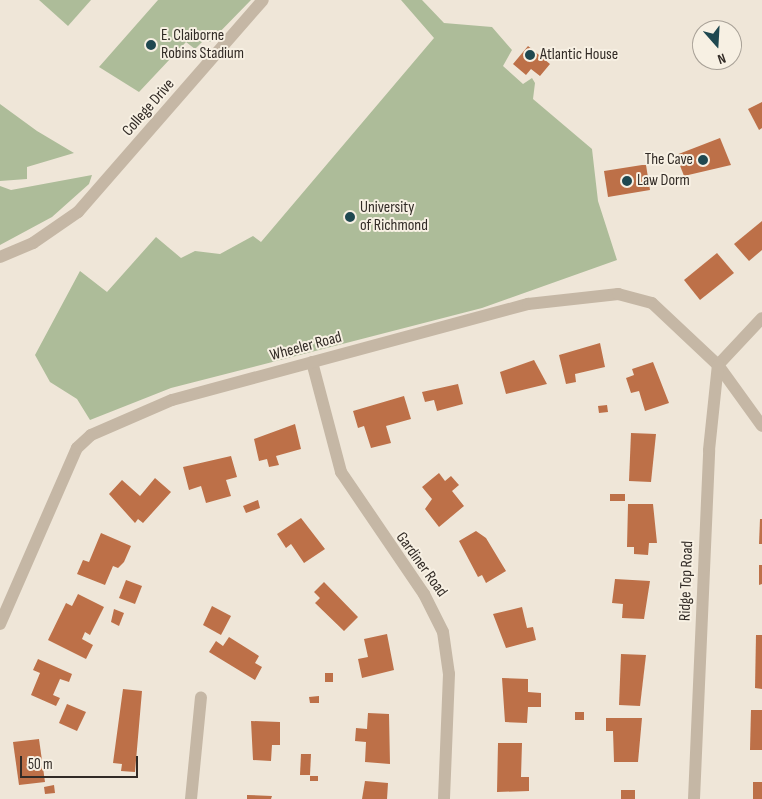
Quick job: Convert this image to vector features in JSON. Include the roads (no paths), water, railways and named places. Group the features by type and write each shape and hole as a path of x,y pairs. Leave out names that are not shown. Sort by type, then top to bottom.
{"street":[{"name":"College Drive","path":"0,257 33,243 78,212 263,0"},
{"name":"Wheeler Road","path":"0,624 77,448 91,435 164,402 528,304 618,294 652,303 718,365 762,426"},
{"path":"718,365 762,318"},
{"name":"Gardiner Road","path":"312,362 340,472 424,594 443,632 448,674 444,799"},
{"name":"Ridge Top Road","path":"694,799 709,450 718,365"},
{"path":"191,799 201,697"}],"place":[{"name":"E. Claiborne Robins Stadium","path":"151,45"},
{"name":"Atlantic House","path":"530,55"},
{"name":"The Cave","path":"703,160"},
{"name":"Law Dorm","path":"627,181"},
{"name":"University of Richmond","path":"350,217"}]}
